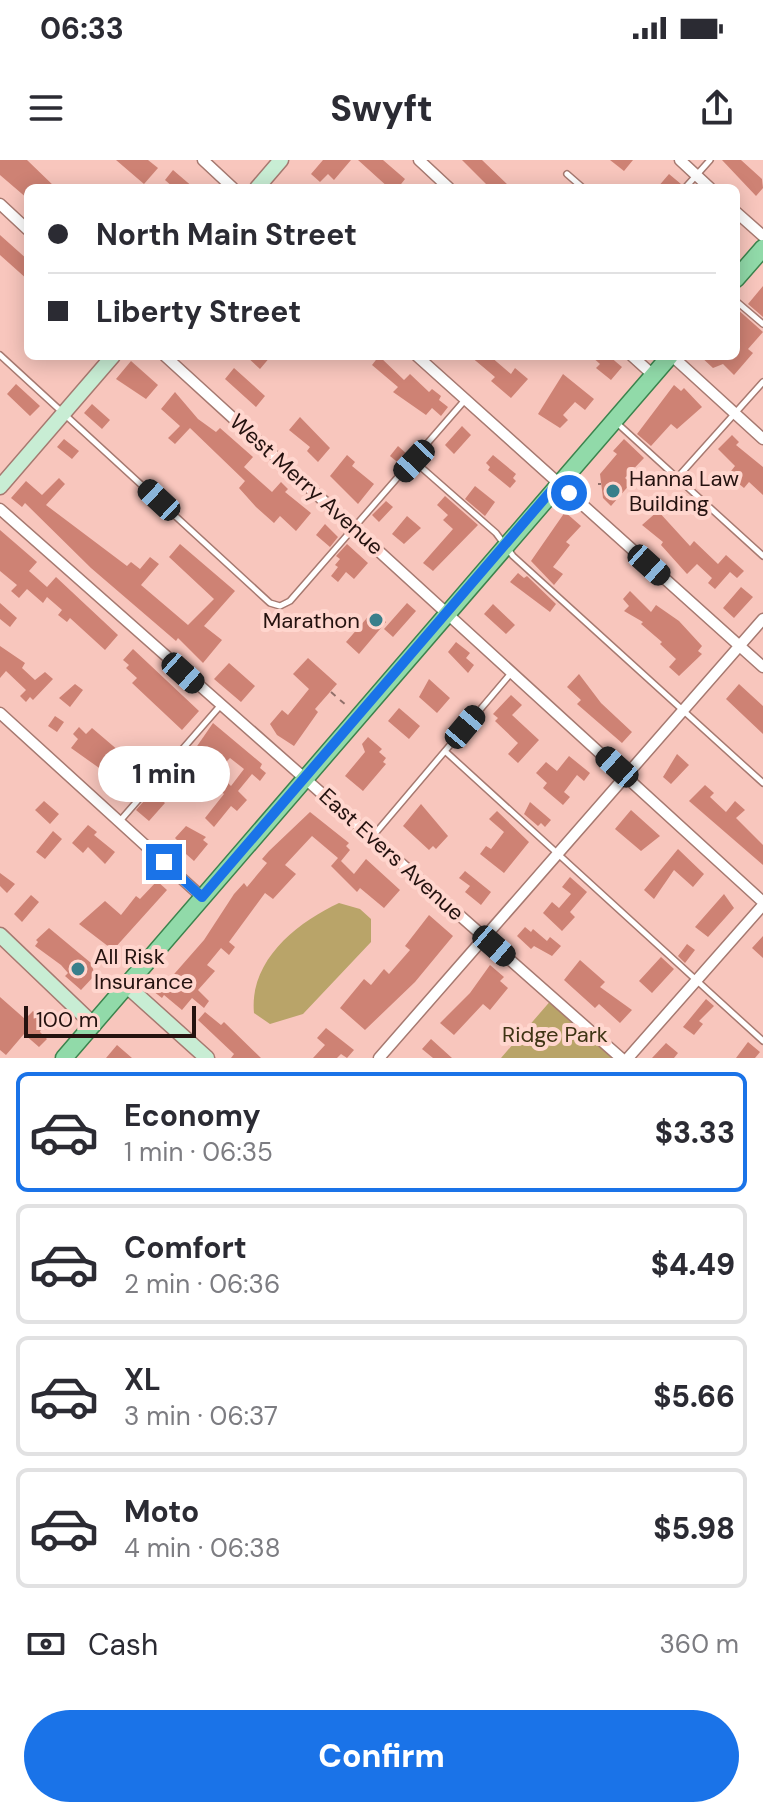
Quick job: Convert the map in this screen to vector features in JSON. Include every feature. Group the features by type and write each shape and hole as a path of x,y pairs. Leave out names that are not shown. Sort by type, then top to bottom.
{"main road":[{"path":"740,274 763,248"},
{"path":"64,1058 667,360"}],"street":[{"path":"203,160 229,184"},
{"path":"260,184 281,160"},
{"path":"419,160 445,184"},
{"path":"680,160 706,184"},
{"path":"0,204 24,226"},
{"path":"740,216 763,236"},
{"path":"0,487 110,360"},
{"name":"West Merry Avenue","path":"169,360 763,903"},
{"path":"421,360 763,667"},
{"path":"636,360 653,375"},
{"path":"675,360 763,439"},
{"name":"East Evers Avenue","path":"0,509 621,1058"},
{"path":"379,1058 763,619"},
{"path":"0,713 202,897"},
{"path":"628,1058 763,903"},
{"path":"0,935 94,1025"},
{"path":"127,986 207,1058"}],"lane":[{"path":"689,184 710,160"},
{"path":"567,174 578,184"},
{"path":"740,304 763,324"},
{"path":"0,355 270,603 280,606 290,601 465,400"},
{"path":"677,478 763,382"},
{"path":"614,421 763,556"},
{"path":"414,461 496,533 505,547 682,712 763,783"},
{"path":"373,836 512,672"},
{"path":"119,822 220,706"},
{"path":"445,751 763,1041"}],"path":[{"path":"331,692 347,706"}],"green space":[{"path":"339,903 360,909 371,919 371,942 303,1014 270,1024 254,1013 254,994 267,961 292,933"},
{"name":"Ridge Park","path":"553,998 621,1058 501,1058"}],"building":[{"path":"0,160 27,160 52,184 24,184 24,196 0,175"},
{"path":"116,160 148,160 158,168 144,184"},
{"path":"323,160 351,160 334,180 328,174 320,182 311,174"},
{"path":"358,160 383,160 405,179 401,184 385,184"},
{"path":"462,160 482,160 507,184 486,184"},
{"path":"610,160 633,160 624,171"},
{"path":"722,160 741,160 762,179 763,188 756,196"},
{"path":"173,170 189,184 170,184 165,180"},
{"path":"669,174 681,184 660,184"},
{"path":"0,235 24,256 24,276 0,255"},
{"path":"763,286 763,317 748,304"},
{"path":"740,312 763,332 748,349 753,353 734,375 723,364 713,368 704,360 740,360"},
{"path":"250,360 268,360 260,369"},
{"path":"376,360 383,360 404,380 410,374 429,392 432,389 441,396 439,400 448,407 441,416 432,408 426,415 393,392 398,387 372,365"},
{"path":"475,360 495,360 511,374 515,368 528,379 511,398 491,381 495,377"},
{"path":"596,360 614,360 622,367 611,380 596,368 600,364"},
{"path":"131,361 158,385 146,399 116,379"},
{"path":"234,368 265,396 256,407 225,379"},
{"path":"563,374 594,399 585,410 575,402 563,415 568,420 560,428 538,414"},
{"path":"16,384 40,406 30,416 7,394"},
{"path":"674,385 681,391 684,388 702,407 677,429 671,424 651,446 637,434"},
{"path":"175,392 198,419 216,432 220,428 253,457 244,467 272,492 281,482 288,489 285,492 311,513 296,531 280,516 274,523 256,507 239,488 245,481 190,428 175,444 168,438 180,426 161,409"},
{"path":"92,404 110,420 102,429 84,413"},
{"path":"300,417 330,448 318,462 307,451 310,447 289,430"},
{"path":"462,426 471,435 454,454 445,445"},
{"path":"732,435 739,442 736,445 763,467 763,495 749,482 744,488 728,475 735,466 718,449"},
{"path":"64,439 79,451 72,459 57,447"},
{"path":"624,439 644,458 625,478 631,483 611,506 603,498 600,474 617,454 613,451"},
{"path":"398,446 409,456 401,465 390,456"},
{"path":"347,455 355,462 352,466 374,484 358,504 330,476"},
{"path":"493,455 516,474 513,478 516,481 510,488 488,470 490,467 486,463"},
{"path":"59,478 65,484 46,505 127,566 131,562 140,569 150,557 159,564 141,585 188,625 214,599 169,557 180,544 235,591 204,626 222,640 203,663 178,638 176,641 91,568 25,503 22,507 11,498 26,481 42,495"},
{"path":"475,486 495,502 485,516 465,499"},
{"path":"445,496 478,525 433,571 423,563 453,529 443,520 448,515 437,505"},
{"path":"386,501 393,507 379,522 372,515"},
{"path":"658,511 690,546 694,541 718,564 726,555 744,571 737,578 730,572 715,589 708,583 712,578 697,564 687,574 661,545 663,542 642,525"},
{"path":"565,512 581,526 566,542 570,545 553,567 563,574 554,585 531,561"},
{"path":"407,516 421,528 404,544 392,534"},
{"path":"325,524 338,537 330,547 316,535"},
{"path":"0,530 37,562 29,571 47,587 56,577 118,635 105,650 70,618 67,622 58,615 62,610 47,597 43,603 27,589 19,598 11,591 17,585 0,571"},
{"path":"347,544 368,563 354,579 346,572 338,582 331,576 340,559 336,556"},
{"path":"518,573 524,578 527,576 556,604 550,612 510,582"},
{"path":"741,587 753,597 734,618 723,608"},
{"path":"630,591 651,612 656,605 679,621 702,646 698,651 702,654 679,676 669,667 676,659 660,644 662,642 641,624 643,622 624,611 629,606 623,599"},
{"path":"0,603 17,618 10,627 0,619"},
{"name":"Marathon","path":"407,603 416,611 393,637 384,629"},
{"path":"493,604 515,625 506,634 484,614"},
{"path":"373,611 386,622 359,654 346,642"},
{"path":"456,642 470,653 466,658 474,665 468,673 448,652"},
{"path":"0,646 25,663 22,668 35,680 45,672 53,679 33,700 30,697 26,702 20,696 26,690 6,671 0,678"},
{"path":"133,649 199,711 182,730 132,683 137,678 126,668 129,665 123,660"},
{"path":"308,658 337,684 315,709 318,712 294,746 277,735 270,724 282,710 288,715 309,689 293,674"},
{"path":"229,663 255,686 241,702 214,679"},
{"path":"579,674 601,703 632,732 622,743 577,704 581,700 567,687"},
{"path":"429,679 450,698 437,713 419,697"},
{"path":"75,684 83,690 70,707 59,698"},
{"path":"739,684 763,706 763,734 726,699"},
{"path":"511,695 522,705 512,715 539,740 518,763 508,754 518,743 495,721 498,718 493,714"},
{"path":"399,708 420,726 409,739 388,721"},
{"path":"55,716 64,722 57,732 48,726"},
{"path":"213,723 262,764 260,768 266,773 260,781 252,774 238,791 247,800 237,811 231,806 214,827 205,818 224,794 217,787 224,779 231,786 244,769 230,758 225,763 212,751 204,761 193,752"},
{"path":"79,727 86,734 92,728 119,751 102,770 71,748 78,739 73,734"},
{"path":"368,737 382,749 379,752 386,758 383,762 386,764 363,791 345,776 365,752 362,744"},
{"path":"677,754 689,765 671,784 663,777"},
{"path":"569,756 590,773 584,781 577,775 564,792 570,797 563,805 543,788 547,783 536,773 546,762 557,771"},
{"path":"173,768 184,780 175,789 164,779"},
{"path":"132,772 144,785 130,801 117,789"},
{"path":"705,785 714,793 710,797 726,812 735,801 745,810 736,818 763,845 763,865 689,801"},
{"path":"152,792 165,803 149,821 136,810"},
{"path":"44,801 59,814 50,824 35,810"},
{"path":"530,802 551,820 545,827 541,823 538,826 524,814"},
{"path":"421,804 448,836 436,849 433,846 429,850 403,826"},
{"path":"631,810 660,836 641,851 615,829"},
{"path":"497,811 529,842 504,873 480,854 486,846 491,849 504,832 489,819"},
{"path":"310,812 349,843 346,846 350,850 341,861 354,874 366,859 400,890 384,908 360,888 357,892 331,866 338,858 312,836 285,865 296,874 273,899 265,893 229,942 235,947 229,955 221,948 207,965 215,971 198,990 209,1001 204,1008 192,998 182,1010 164,995 162,998 153,991 164,978 168,981 204,940 234,894 244,883 247,887 267,863 262,859 269,851"},
{"path":"88,825 97,832 94,835 115,852 105,864 88,847 83,853 72,843"},
{"path":"186,826 206,837 203,840 208,844 194,861 178,847 181,844 175,838"},
{"path":"53,831 62,839 45,859 36,852"},
{"path":"678,849 704,874 693,887 674,870 654,899 644,890"},
{"path":"465,871 491,892 481,905 465,892 470,886 459,878"},
{"path":"0,873 15,884 7,893 0,886"},
{"path":"570,877 587,892 570,912 575,917 562,931 543,913 552,902 559,908 571,894 562,887"},
{"path":"157,881 167,890 113,950 79,924 105,901 121,915 136,896 140,899"},
{"path":"724,894 734,908 708,937 695,927"},
{"path":"31,895 39,902 22,922 14,914"},
{"path":"429,915 453,936 415,982 365,1030 340,1008 364,979 371,985 384,969 389,974 410,950 405,946"},
{"path":"525,927 531,932 533,929 547,941 550,937 561,946 552,956 534,946 531,949 517,936"},
{"path":"49,928 91,963 95,975 81,990 65,976 68,973 61,965 35,946 36,940"},
{"path":"763,936 763,958 752,948"},
{"path":"687,944 695,950 685,963 678,956"},
{"path":"661,957 674,969 652,993 639,981"},
{"path":"580,960 605,982 600,987 632,1010 620,1023 599,1004 595,1008 564,980"},
{"path":"490,965 504,977 500,981 508,988 490,1010 483,1004 454,1035 440,1023 470,993"},
{"path":"0,997 25,1019 33,1011 44,1021 40,1032 47,1039 39,1047 24,1034 6,1055 0,1050"},
{"path":"706,999 714,1006 699,1021 703,1024 694,1035 683,1027"},
{"path":"205,1012 221,1025 224,1022 261,1058 231,1058 234,1054 198,1020"},
{"path":"326,1028 354,1050 347,1058 341,1054 337,1058 313,1058 325,1045 317,1038"},
{"path":"431,1039 452,1058 433,1058 422,1049"},
{"path":"748,1042 760,1052 755,1058 736,1058"},
{"path":"666,1043 678,1053 674,1058 652,1058"},
{"path":"117,1045 132,1058 106,1058"}],"place":[{"name":"Hanna Law Building","path":"613,491"},
{"name":"Marathon","path":"376,620"},
{"name":"All Risk Insurance","path":"78,969"}],"route":[{"path":"164,862 202,897 557,484 569,493"}]}
